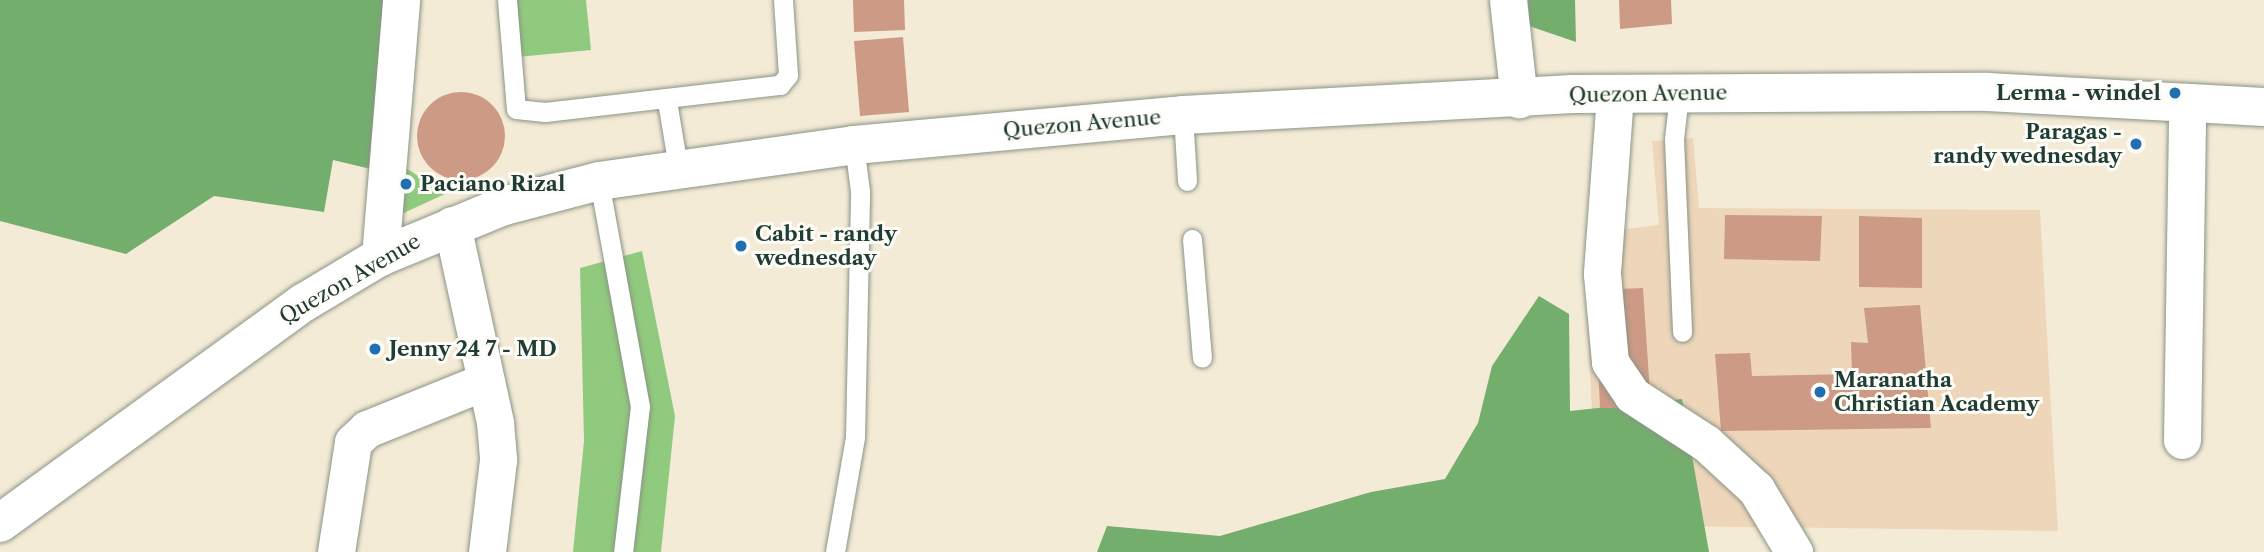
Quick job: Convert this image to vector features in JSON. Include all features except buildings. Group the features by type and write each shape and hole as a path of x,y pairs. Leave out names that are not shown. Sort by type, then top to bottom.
{"main road":[{"name":"Quezon Avenue","path":"4,514 303,303 380,257 452,225 599,180 678,167 854,145 1183,115 1519,99 1615,95 1988,92 2264,107"}],"street":[{"path":"380,257 401,0"},
{"path":"1508,0 1519,99"},
{"path":"1615,95 1602,274 1610,362 1632,395 1706,443 1756,489 1794,552"},
{"path":"2182,440 2187,103"},
{"path":"452,225 486,381 498,460 487,552"},
{"path":"336,552 353,442 367,429 486,381"}],"lane":[{"path":"507,0 516,109 545,112 667,101 780,85 788,75 783,0"},
{"path":"1678,95 1674,139 1682,332"},
{"path":"667,101 678,167"},
{"path":"1183,115 1186,181"},
{"path":"835,552 855,437 860,191 854,145"},
{"path":"599,180 640,406 623,552"},
{"path":"1192,239 1202,358"}],"shaded area":[{"name":"Maranatha Christian Academy","path":"1693,138 1699,208 2040,210 2058,531 1597,525 1585,259 1617,230 1659,225 1652,141"}],"green space":[{"path":"0,0 388,0 375,170 333,160 324,212 214,196 126,254 0,221"},
{"path":"511,0 586,0 591,50 517,57"},
{"path":"1528,0 1575,0 1576,42 1529,26"},
{"path":"403,166 445,194 397,216"},
{"path":"642,251 675,416 661,552 573,552 584,441 580,268"},
{"path":"1539,296 1569,314 1570,411 1682,399 1709,552 1097,552 1107,526 1220,536 1371,492 1445,479 1478,423 1492,366"}],"place":[{"name":"Lerma - windel","path":"2175,93"},
{"name":"Paragas - randy wednesday","path":"2136,144"},
{"name":"Paciano Rizal","path":"406,184"},
{"name":"Cabit - randy wednesday","path":"741,246"},
{"name":"Jenny 24 7 - MD","path":"375,349"},
{"name":"Maranatha Christian Academy","path":"1820,392"}]}
